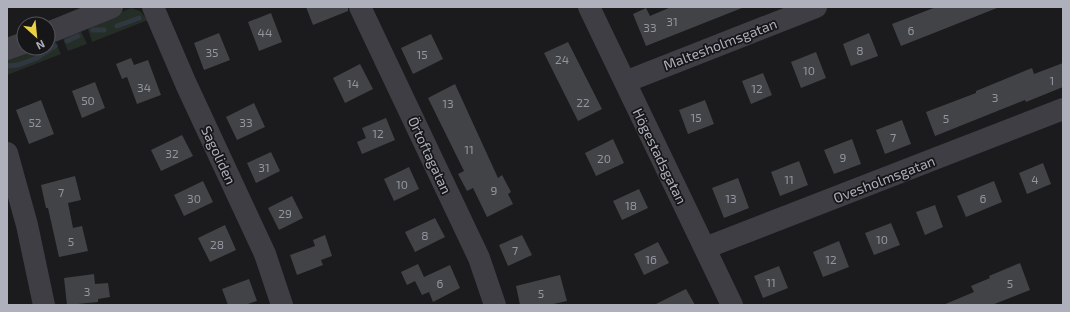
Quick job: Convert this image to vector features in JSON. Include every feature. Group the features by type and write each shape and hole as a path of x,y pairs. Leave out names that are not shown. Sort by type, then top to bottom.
{"street":[{"path":"56,30 112,7"},
{"name":"Sagoliden","path":"153,7 186,84 265,254 282,305"},
{"name":"Örtoftagatan","path":"360,7 479,258 495,305"},
{"name":"Högestadsgatan","path":"589,7 732,305"},
{"name":"Maltesholmsgatan","path":"625,82 816,7"},
{"name":"Ovesholmsgatan","path":"705,248 1063,109"},
{"path":"7,153 27,224 44,305"}],"shaded area":[{"path":"131,8 140,11 148,20 92,42 87,26"},
{"path":"80,29 87,44 68,51 62,36"},
{"path":"56,43 61,54 56,56"},
{"path":"16,53 16,56 56,56 7,75 7,57"}],"building":[{"path":"306,7 348,7 348,11 313,25"},
{"path":"671,7 742,8 646,46 633,14 646,8 650,16"},
{"path":"936,7 997,8 901,46 892,24"},
{"path":"271,13 282,42 259,51 248,22"},
{"path":"219,33 230,60 204,70 194,43"},
{"path":"869,33 878,56 851,66 843,44"},
{"path":"431,34 443,59 413,74 401,48"},
{"path":"568,42 602,109 578,121 544,53"},
{"path":"816,52 826,78 801,88 791,62"},
{"path":"131,58 134,65 148,60 161,95 137,104 127,77 122,79 116,64"},
{"path":"1063,63 1063,87 1026,102 1025,100 935,136 926,112 976,93 976,91 1032,68 1034,74"},
{"path":"360,64 373,89 345,103 333,78"},
{"path":"763,73 772,95 751,104 742,81"},
{"path":"95,82 105,108 82,118 72,91"},
{"path":"455,84 498,178 502,175 511,192 508,194 513,204 487,217 473,188 467,191 458,174 464,171 428,98"},
{"path":"41,100 54,134 29,144 16,110"},
{"path":"705,100 714,124 688,134 679,110"},
{"path":"254,103 265,127 237,140 226,117"},
{"path":"386,118 395,140 362,154 357,142 366,138 362,128"},
{"path":"902,120 911,144 885,154 876,130"},
{"path":"182,135 193,156 161,171 151,150"},
{"path":"613,139 624,163 596,176 585,153"},
{"path":"852,139 861,164 834,174 824,150"},
{"path":"271,152 280,171 256,183 247,163"},
{"path":"799,161 808,185 780,196 771,172"},
{"path":"1043,163 1051,184 1027,194 1019,173"},
{"path":"409,167 419,189 394,201 384,179"},
{"path":"75,176 81,200 68,203 73,228 82,226 88,251 59,257 48,208 46,208 41,185"},
{"path":"738,178 749,208 724,218 712,188"},
{"path":"203,181 213,202 184,216 174,195"},
{"path":"994,181 1002,202 966,217 957,196"},
{"path":"639,189 648,208 622,220 613,201"},
{"path":"292,196 303,218 279,230 268,208"},
{"path":"935,205 943,227 925,235 916,212"},
{"path":"435,218 445,237 415,252 405,232"},
{"path":"891,223 900,245 874,255 865,233"},
{"path":"225,225 236,250 210,262 198,238"},
{"path":"325,235 332,256 321,260 323,265 297,275 290,255 315,246 313,240"},
{"path":"522,235 532,255 508,266 499,245"},
{"path":"839,241 849,267 823,277 813,252"},
{"path":"658,242 669,263 644,275 634,254"},
{"path":"1020,263 1030,290 992,305 943,305 974,292 971,286 990,278 989,276"},
{"path":"418,264 424,277 450,265 460,288 433,302 429,292 422,295 415,281 407,285 401,272"},
{"path":"779,266 788,288 763,298 754,276"},
{"path":"94,274 95,284 108,283 110,297 98,299 98,302 67,305 64,278"},
{"path":"560,275 567,301 549,305 520,305 516,286"},
{"path":"249,279 257,301 245,305 228,305 222,289"},
{"path":"686,289 695,305 654,305"}],"waterway":[{"path":"117,26 139,18"},
{"path":"93,30 104,30"},
{"path":"67,41 78,36"},
{"path":"7,66 18,65 40,56"}]}
